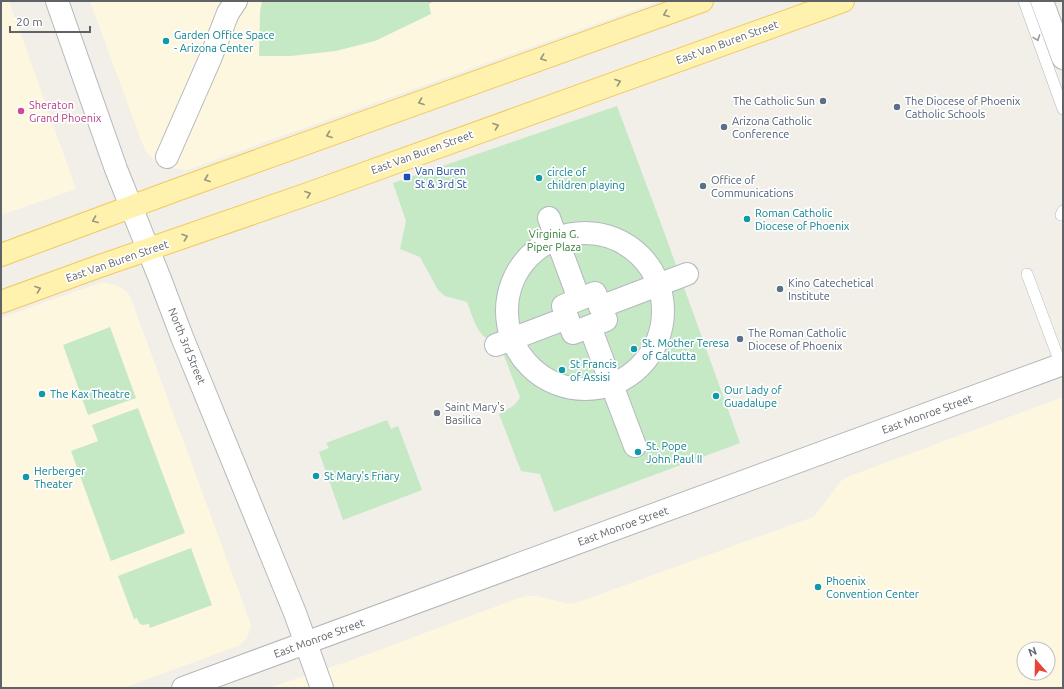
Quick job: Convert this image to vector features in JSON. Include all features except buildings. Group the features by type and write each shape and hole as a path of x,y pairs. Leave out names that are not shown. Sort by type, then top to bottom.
{"main road":[{"path":"1,255 131,206 702,1"},
{"name":"East Van Buren Street","path":"1,302 305,195 844,1"}],"street":[{"name":"North 3rd Street","path":"57,1 116,169 182,337 295,613 322,688"},
{"path":"167,157 210,59 228,13 236,1"},
{"path":"1042,1 1063,58"},
{"path":"549,218 579,299"},
{"path":"584,233 606,236 627,245 649,265 659,284 663,310 661,327 652,352 636,371 612,384 598,388 582,389 567,387 552,382 538,374 522,359 516,349 504,342 508,326 508,298 515,278 524,263 532,254 545,244 556,239 584,233"},
{"path":"600,307 687,274"},
{"path":"595,293 600,307 606,320 573,333 563,306 595,293"},
{"path":"504,342 567,318"},
{"path":"590,327 635,446"},
{"name":"East Monroe Street","path":"183,688 1062,364"}],"lane":[{"path":"1024,1 1063,110"},
{"path":"1027,274 1062,364"}],"shaded area":[{"name":"Sheraton Grand Phoenix","path":"1,1 9,1 76,189 1,215"},
{"path":"90,1 660,1 187,170 168,168 157,163 146,152"},
{"path":"102,282 120,287 128,293 131,299 251,625 245,640 238,646 123,688 1,688 1,318"},
{"name":"Phoenix Convention Center","path":"1063,397 1063,688 268,688 358,658 516,599 527,596 536,596 570,604 576,603 813,517 841,481 847,477"}],"green space":[{"path":"262,1 434,1 429,4 431,14 375,41 336,51 291,56 259,56 260,12"},
{"name":"Virginia G. Piper Plaza","path":"617,106 740,443 554,512 540,474 521,471 499,414 514,405 520,397 497,338 487,338 483,336 475,322 467,302 445,296 438,290 420,257 400,249 406,221 393,183"},
{"path":"110,327 136,398 88,415 63,345"},
{"path":"138,408 185,533 111,561 71,451 98,441 92,425"},
{"path":"387,420 391,429 398,426 422,490 343,520 319,452 329,448 326,443"},
{"path":"191,548 212,605 150,628 149,624 142,625 139,623 137,618 134,619 118,576"}],"place":[{"name":"Garden Office Space - Arizona Center","path":"166,41"},
{"name":"The Catholic Sun","path":"823,101"},
{"name":"The Diocese of Phoenix Catholic Schools","path":"897,107"},
{"name":"Sheraton Grand Phoenix","path":"21,111"},
{"name":"Arizona Catholic Conference","path":"724,127"},
{"name":"Van Buren St & 3rd St","path":"407,177"},
{"name":"circle of children playing","path":"539,178"},
{"name":"Office of Communications","path":"703,186"},
{"name":"Roman Catholic Diocese of Phoenix","path":"747,219"},
{"name":"Kino Catechetical Institute","path":"780,289"},
{"name":"The Roman Catholic Diocese of Phoenix","path":"740,339"},
{"name":"St. Mother Teresa of Calcutta","path":"634,349"},
{"name":"St Francis of Assisi","path":"562,370"},
{"name":"The Kax Theatre","path":"42,394"},
{"name":"Our Lady of Guadalupe","path":"716,396"},
{"name":"Saint Mary's Basilica","path":"437,413"},
{"name":"St. Pope John Paul II","path":"638,452"},
{"name":"St Mary's Friary","path":"316,476"},
{"name":"Herberger Theater","path":"26,477"},
{"name":"Phoenix Convention Center","path":"818,587"}]}
